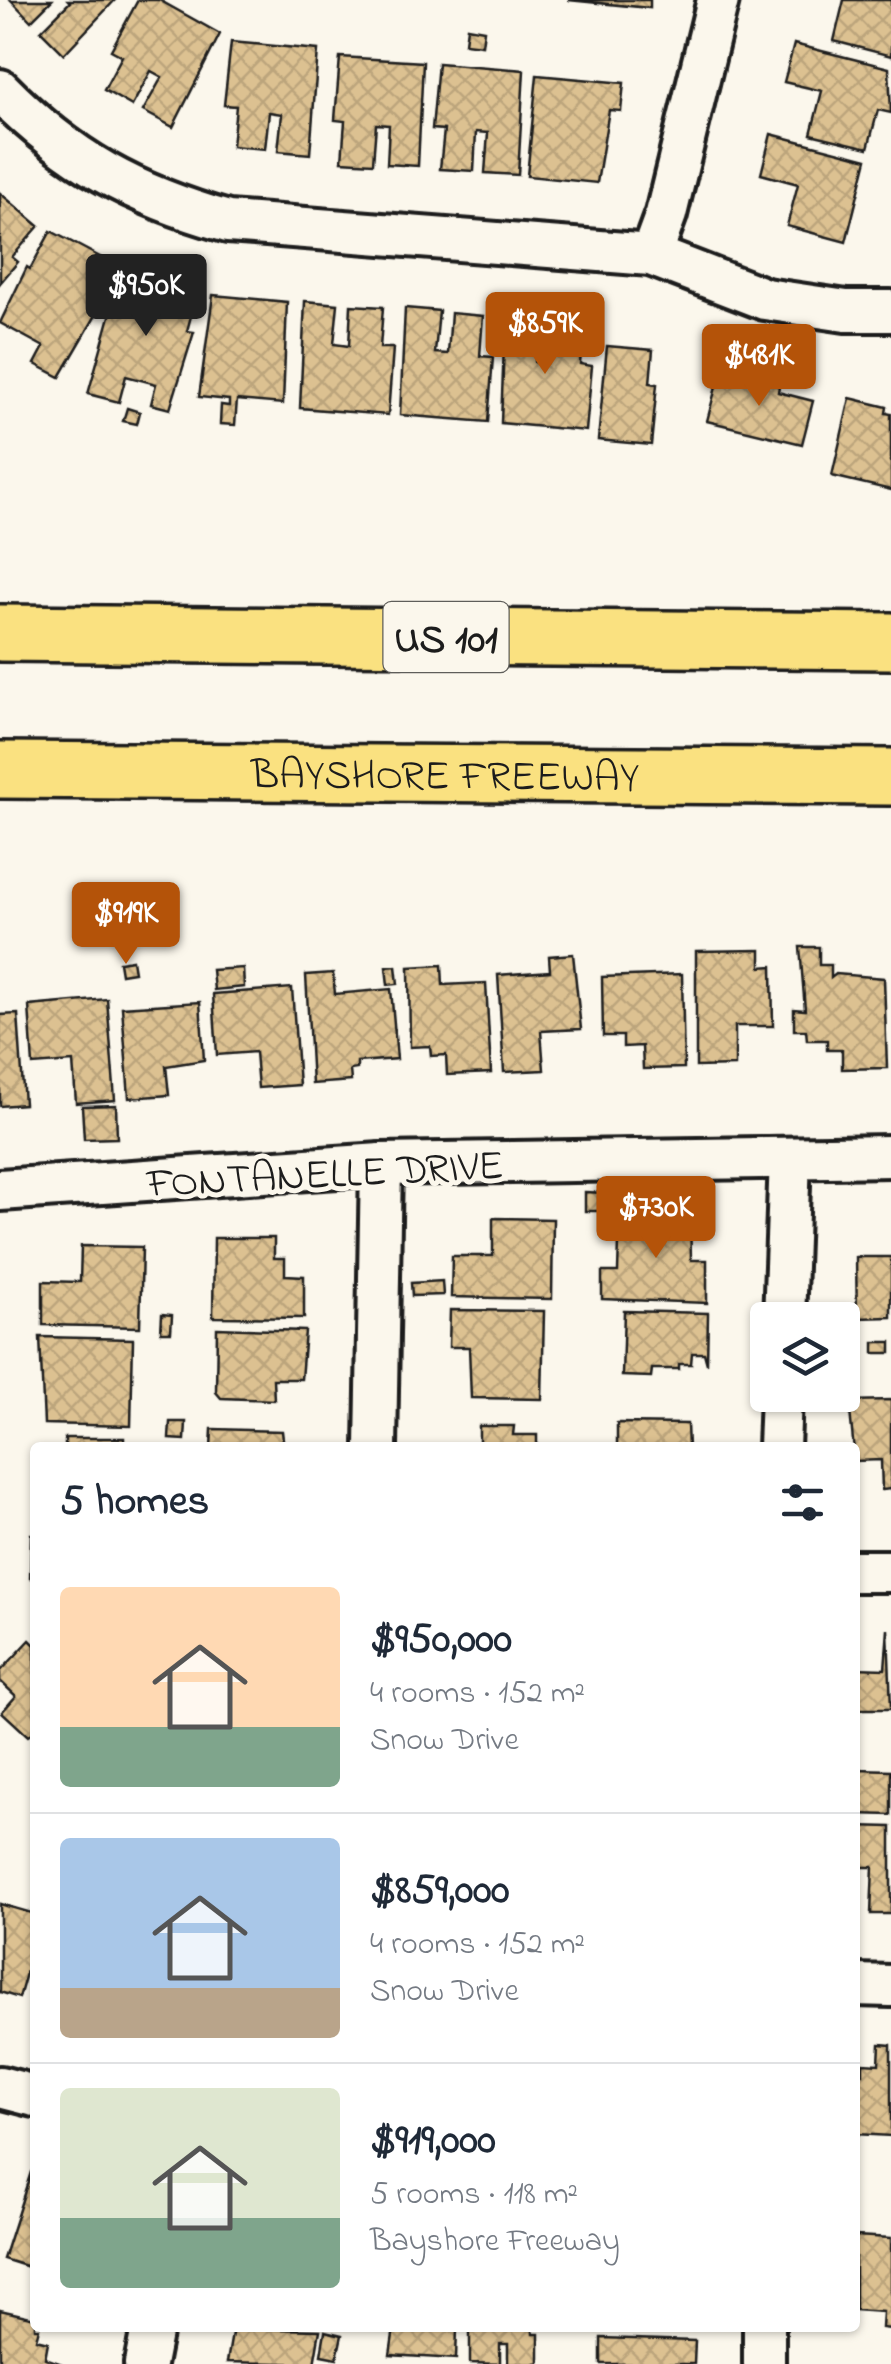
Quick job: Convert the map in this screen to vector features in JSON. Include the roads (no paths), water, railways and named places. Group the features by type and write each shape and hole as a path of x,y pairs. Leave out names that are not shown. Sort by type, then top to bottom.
{"highway":[{"name":"US 101","path":"0,633 891,640"},
{"name":"BAYSHORE FREEWAY","path":"0,770 891,777"}],"street":[{"path":"650,255 666,214 718,0"},
{"path":"0,90 44,135 97,172 168,205 228,222 650,255 766,299 846,311 891,311"},
{"name":"FONTANELLE DRIVE","path":"0,1190 381,1164 891,1156"},
{"path":"785,1302 790,1158"},
{"path":"376,1442 381,1164"},
{"path":"779,1442 780,1412"},
{"path":"860,1571 891,1571"},
{"path":"860,1985 891,1986"},
{"path":"0,2087 30,2095"},
{"path":"145,2364 151,2332"},
{"path":"764,2332 764,2364"}]}
